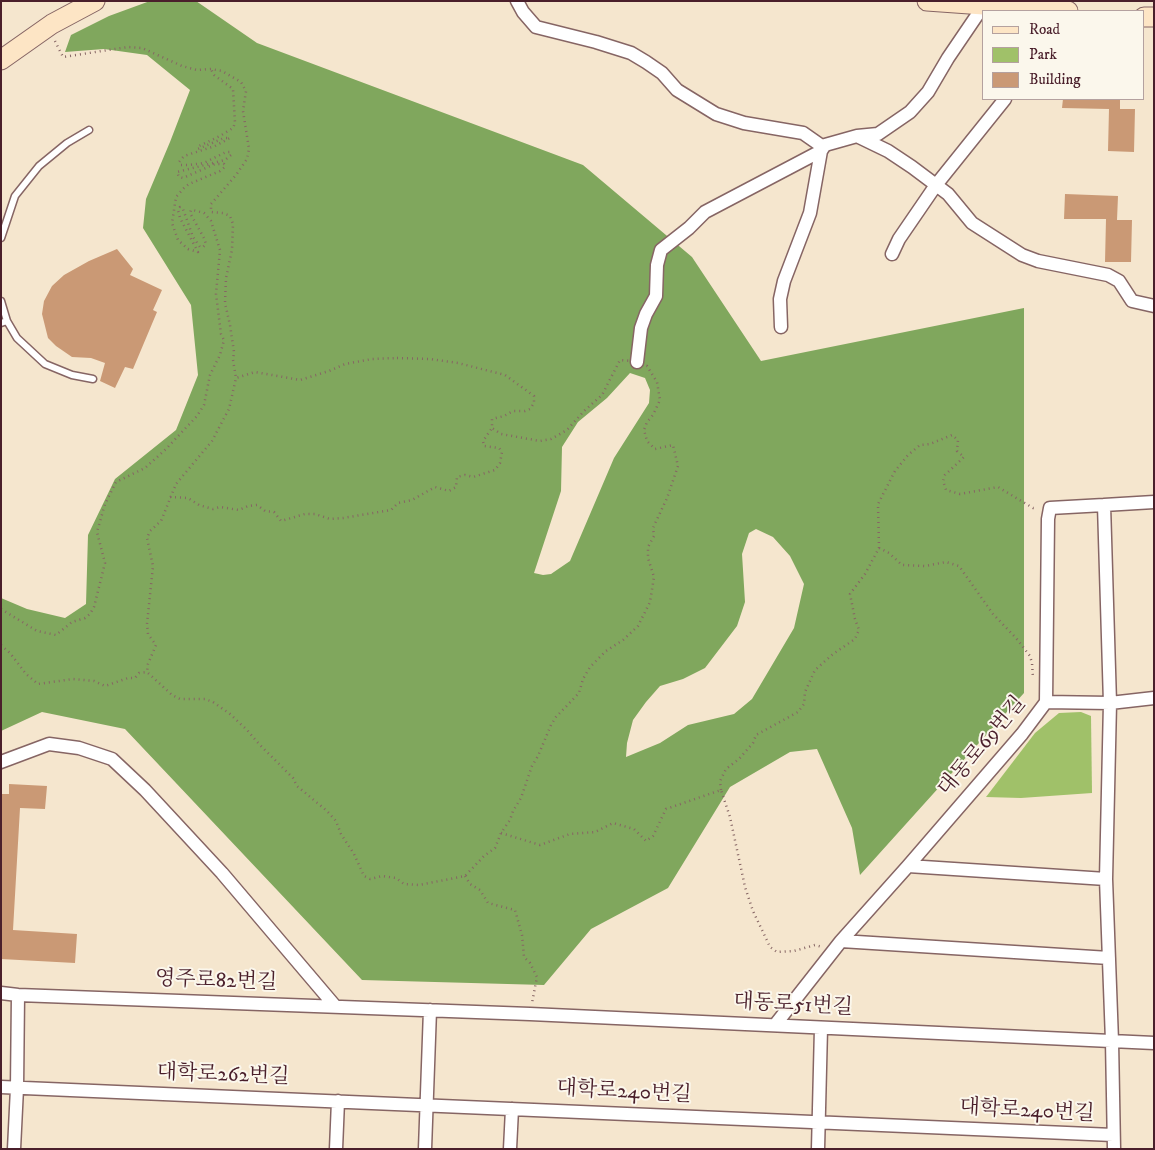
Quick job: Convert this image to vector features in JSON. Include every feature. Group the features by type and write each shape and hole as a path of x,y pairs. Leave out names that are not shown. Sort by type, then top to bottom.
{"main road":[{"path":"1,60 48,27 95,1"},
{"path":"927,1 1052,10"}],"street":[{"path":"517,1 523,12 536,26 631,53 662,73 677,90 716,114 744,123 803,133 822,149"},
{"path":"637,362 641,328 656,296 657,265 661,250 689,228 705,212 822,149 825,145 857,136 878,134 910,112 928,92 948,58 984,5"},
{"path":"892,254 899,240 936,185 1004,100"},
{"path":"857,136 888,151 936,185 948,194 972,223 1022,255 1038,261 1108,275 1119,281 1132,301 1154,306"},
{"path":"782,327 780,299 782,290 810,213 822,149"},
{"path":"1046,697 1048,519 1050,508 1154,502"},
{"path":"1104,505 1110,703 1106,879 1114,1149"},
{"name":"대동로69번길","path":"775,1025 841,941 1022,734 1046,697 1110,703 1154,698"},
{"path":"1,762 49,744 79,748 112,759 144,790 222,873 334,1006"},
{"path":"908,866 1106,879"},
{"path":"841,941 1109,958"},
{"name":"영주로82번길","path":"1,993 430,1010"},
{"path":"14,1149 18,995"},
{"path":"425,1149 430,1010"},
{"name":"대동로51번길","path":"430,1010 1154,1043"},
{"path":"818,1149 821,1028"},
{"name":"대학로262번길","path":"1,1088 427,1105"},
{"path":"336,1149 338,1101"},
{"name":"대학로240번길","path":"427,1105 1113,1136"},
{"path":"510,1149 512,1108"}],"lane":[{"path":"1,238 15,196 39,166 67,143 89,130"},
{"path":"1,301 4,322 17,338 45,364 72,376 93,379"}],"path":[{"path":"48,27 63,57 128,47 142,48 182,66 197,70 211,69 222,71 241,82 246,92 243,111 249,149 247,159 211,204 211,212 224,213 230,216 233,224 232,250 226,278 225,303 234,352 233,360 236,378 229,408 220,427 212,441 176,484 162,521 150,531 147,538 153,566 147,624 148,634 156,645 148,664 147,672"},
{"path":"1,608 37,631 56,635 72,622 85,618 90,614 94,607 105,563 97,532 105,504 116,482 144,468 166,449 204,405 210,375 220,355 224,340 220,329 216,294 220,250 211,221 204,213 191,210 190,213 206,244 200,247 193,237 183,209 180,207 178,210 180,218 198,252 188,249 178,240 172,223 176,197 184,188 225,167 224,164 215,164 183,178 178,177 177,172 225,160 231,155 230,152 226,152 204,163 189,165 181,165 178,162 184,156 215,146 230,138 224,138 198,149 199,146 233,128 235,123 233,89 214,75 211,69"},
{"path":"170,497 188,498 199,505 213,509 220,507 239,510 257,505 265,511 274,512 281,522 305,514 343,518 391,510 398,503 412,500 435,487 449,490 456,487 457,477 465,475 474,477 495,470 500,463 502,452 499,448 484,446 483,441 492,428 492,419 513,411 525,411 530,409 534,403 534,396 505,375 458,363 430,359 372,359 345,364 300,380 255,372 236,378"},
{"path":"1,645 10,653 26,674 38,684 74,679 94,681 106,686 128,678 135,678 139,673 147,672 180,699 206,699 213,702 248,730 292,778 297,786 336,821 364,876 370,879 382,876 396,878 404,884 419,885 465,876 484,856 495,848 501,833 521,798 532,766 551,725 556,717 579,694 583,679 590,667 606,651 623,640 638,626 650,602 654,577 648,558 648,547 654,536 653,528 667,498 678,466 673,445 655,449 647,441 644,430 660,400 657,382 646,366 637,362 620,360 602,395 584,410 567,430 552,438 540,441 501,434 492,428"},
{"path":"832,952 819,945 794,951 777,952 770,948 753,911 745,887 730,816 721,790 720,781 726,769 746,751 753,743 756,735 798,712 804,704 806,692 815,670 833,654 855,640 859,630 850,594 865,574 879,548 878,504 895,471 908,455 920,445 930,444 952,435 958,440 957,451 964,458 945,475 943,481 946,490 960,494 998,487 1033,508 1050,508"},
{"path":"879,548 889,553 902,564 925,566 946,562 958,566 993,614 1030,656 1034,685 1046,697"},
{"path":"501,833 540,845 570,834 595,832 613,823 634,829 646,841 653,836 666,809 721,790"},
{"path":"465,876 470,884 480,890 488,903 515,910 522,935 524,957 530,963 537,977 530,1014"}],"green space":[{"path":"150,1 196,1 257,43 583,165 692,257 761,361 1024,308 1024,693 860,875 852,828 817,749 790,752 730,787 668,888 591,929 544,985 362,980 125,729 42,712 1,731 1,598 27,609 65,618 86,604 88,535 115,479 176,430 198,375 191,305 143,228 146,199 190,90 147,55 104,49 65,52 71,35 109,16","holes":["630,373 645,378 650,390 649,403 614,458 570,561 551,574 534,573 561,491 562,447 578,422 607,398","756,529 773,537 790,556 804,584 794,628 752,699 734,714 688,725 660,743 626,757 627,743 633,720 646,702 660,686 683,679 705,668 737,626 745,602 742,554 749,533"]},
{"path":"1081,712 1091,716 1092,793 1021,798 986,797 1035,733 1059,713"}],"building":[{"path":"1063,100 1120,100 1120,109 1135,109 1134,152 1108,151 1109,109 1062,108"},
{"path":"1065,194 1118,196 1117,220 1132,220 1131,262 1105,262 1106,219 1064,219"},
{"path":"117,249 133,269 130,275 162,290 153,310 157,312 133,369 125,367 115,388 100,381 105,363 91,358 72,357 48,338 42,314 44,301 52,286 64,275 89,261"},
{"path":"9,784 47,786 45,809 20,808 13,930 77,934 75,963 1,959 1,800 2,794 9,794"}]}
